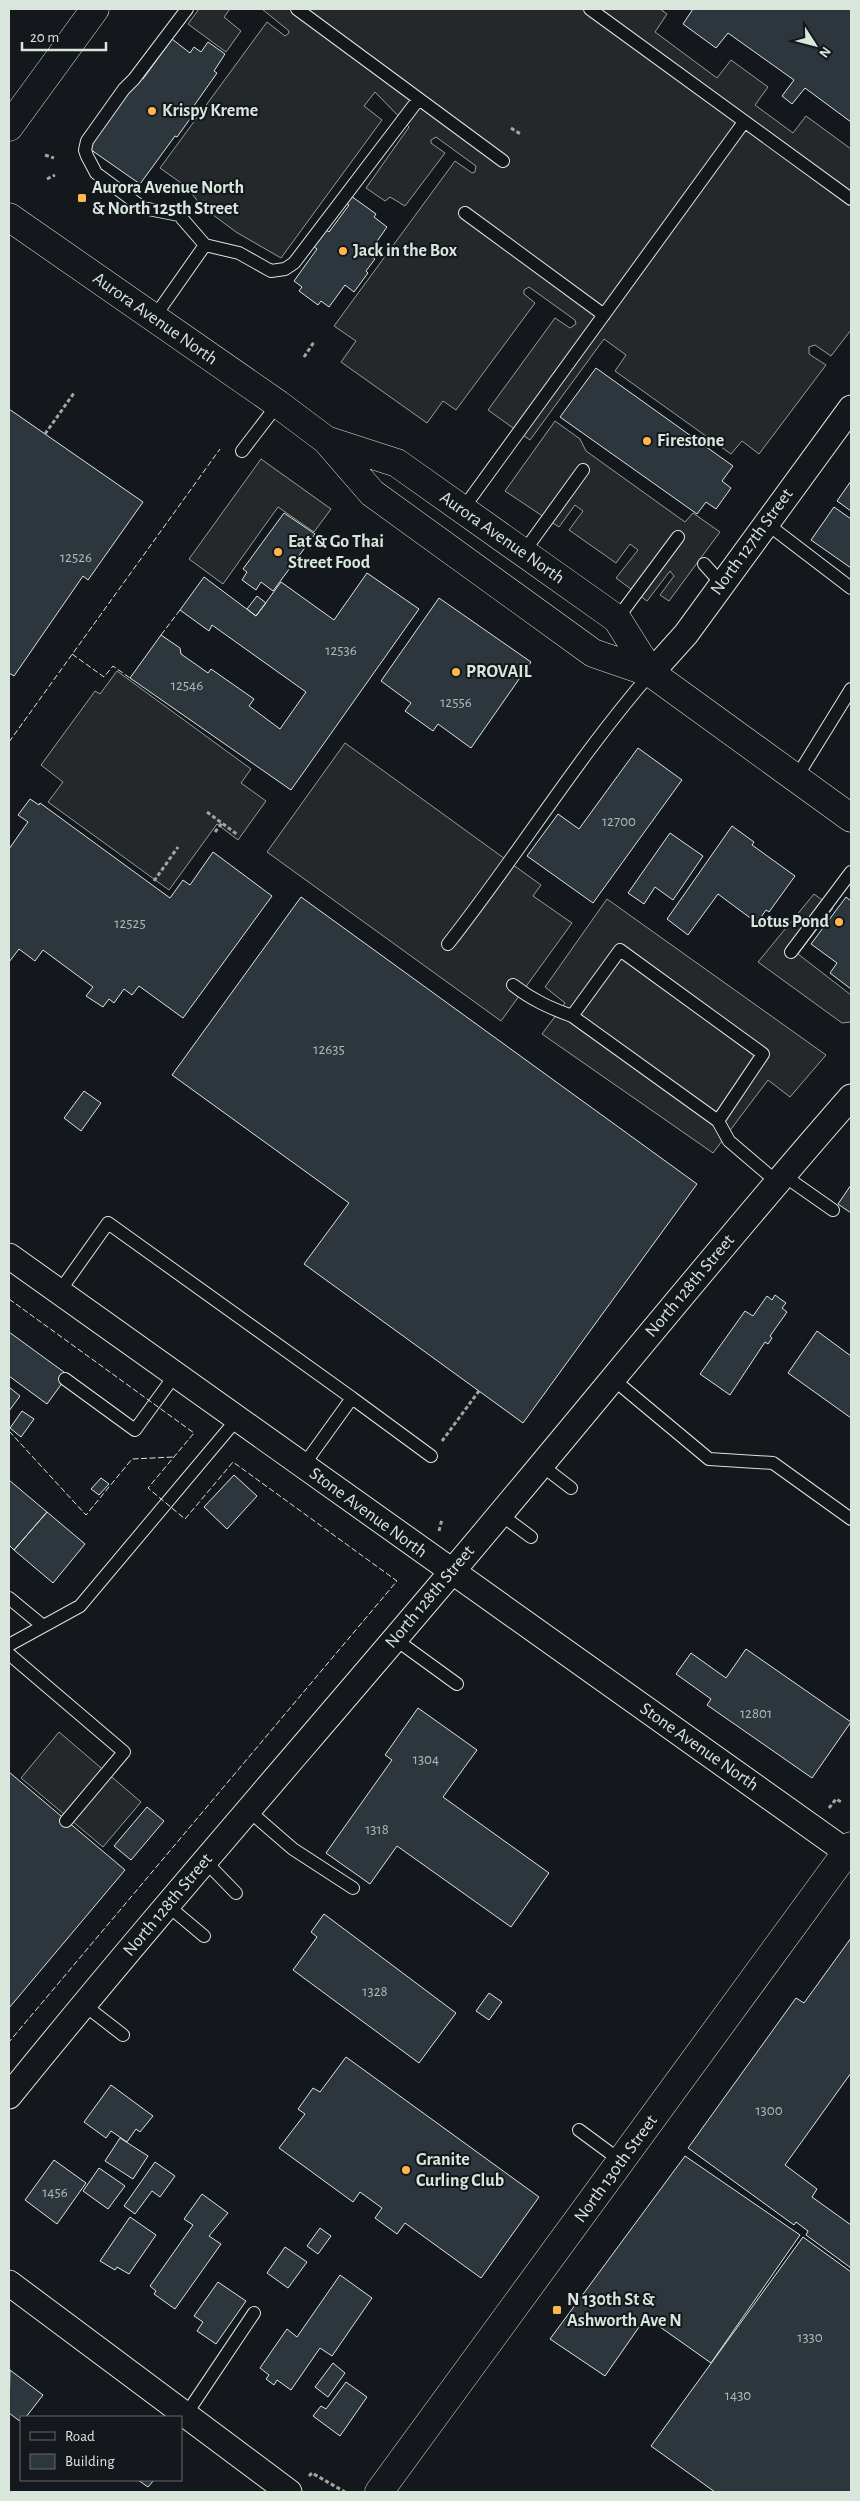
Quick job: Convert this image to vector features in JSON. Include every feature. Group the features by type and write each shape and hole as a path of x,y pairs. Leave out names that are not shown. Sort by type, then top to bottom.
{"main road":[{"path":"9,126 95,9"},
{"name":"Aurora Avenue North","path":"9,217 153,319 278,404 326,440 372,493 586,648 594,653 651,673 851,818"},
{"name":"Aurora Avenue North","path":"326,440 397,463 617,619 651,673"},
{"name":"North 130th Street","path":"379,2492 850,1851"}],"street":[{"name":"North 127th Street","path":"651,673 686,634 721,583 851,408"},
{"name":"North 128th Street","path":"9,2096 83,2004 451,1573 780,1178 851,1097"},
{"name":"Stone Avenue North","path":"9,1256 451,1573 850,1851"},
{"path":"9,2283 289,2492"}],"lane":[{"path":"187,9 134,79 124,89 87,141 85,150 89,163 96,173 143,208 179,215 206,245 239,253 271,271 285,270 294,263 418,100"},
{"path":"297,9 502,161"},
{"path":"590,9 851,200"},
{"path":"462,510 744,122"},
{"path":"465,213 604,315"},
{"path":"153,319 206,245"},
{"path":"242,452 278,404"},
{"path":"523,553 583,470"},
{"path":"766,522 851,588"},
{"path":"617,619 678,537"},
{"path":"704,564 721,583"},
{"path":"448,944 620,708 651,673"},
{"path":"796,778 851,689"},
{"path":"790,952 851,872"},
{"path":"572,1016 620,950 763,1054 718,1121"},
{"path":"514,985 529,997 547,1007 572,1016 718,1121 729,1141 780,1178 833,1210"},
{"path":"59,1292 108,1223 431,1456"},
{"path":"65,1379 136,1430 175,1375"},
{"path":"613,1379 709,1459 773,1463 851,1519"},
{"path":"303,1466 352,1398"},
{"path":"9,1645 80,1606 237,1419"},
{"path":"541,1465 571,1488"},
{"path":"500,1514 531,1537"},
{"path":"9,1598 43,1626"},
{"path":"395,1639 457,1684"},
{"path":"9,1654 124,1752 66,1821"},
{"path":"248,1810 293,1849 353,1888"},
{"path":"205,1861 236,1892"},
{"path":"167,1906 204,1936"},
{"path":"83,2004 123,2035"},
{"path":"580,2130 621,2161"},
{"path":"185,2416 254,2313"}],"path":[{"path":"511,128 522,135"},
{"path":"45,155 54,158"},
{"path":"48,179 55,175"},
{"path":"304,357 314,342"},
{"path":"45,434 74,393"},
{"path":"207,812 238,835"},
{"path":"215,832 222,823"},
{"path":"154,881 178,847"},
{"path":"431,1456 478,1391"},
{"path":"439,1531 442,1519"},
{"path":"829,1808 836,1799 843,1803"},
{"path":"335,2486 345,2492"}],"shaded area":[{"path":"199,9 230,9 224,17 241,31 226,52 188,24"},
{"path":"262,9 660,9 667,14 655,32 717,78 731,60 768,87 755,105 793,133 806,116 851,149 851,330 831,356 815,345 809,347 809,354 826,365 759,454 742,441 731,454 615,371 626,355 604,339 530,440 488,410 555,318 570,328 576,324 575,320 529,287 524,290 524,294 535,303 456,410 443,401 427,423 341,362 356,341 334,326 455,161 472,173 475,172 476,166 436,137 431,140 431,143 445,153 405,206 390,197 385,201 366,188 409,127 375,92 364,106 382,120 281,258 236,232 201,206 188,188 160,168 267,22 285,36 289,33"},
{"path":"555,421 580,439 586,451 685,522 693,513 720,532 669,601 660,595 674,576 670,571 647,601 616,578 638,550 630,544 616,563 569,530 583,511 575,505 559,527 505,491"},
{"path":"261,459 331,509 314,532 278,507 223,584 189,559"},
{"path":"117,671 251,769 241,783 266,801 238,840 217,824 169,890 48,802 63,782 41,765 95,691 100,694"},
{"path":"345,743 541,885 533,896 572,923 501,1021 267,852"},
{"path":"814,894 833,908 798,954 851,995 851,1022 842,1023 758,962"},
{"path":"607,899 826,1055 790,1097 768,1080 713,1153 542,1034 565,1003 545,987"},
{"path":"59,1732 141,1802 103,1847 21,1778"}],"building":[{"path":"693,9 851,9 851,122 805,88 792,104 782,96 794,80 728,33 716,48 683,24"},
{"name":"Krispy Kreme","path":"172,39 190,53 194,47 201,52 208,42 225,54 214,71 217,73 191,110 195,112 140,184 87,147 139,76 143,79"},
{"name":"Jack in the Box","path":"351,196 376,214 374,217 387,227 368,254 375,259 366,271 368,273 354,292 345,285 329,307 321,301 318,305 299,291 302,287 294,281 317,249 313,246 325,229 329,232 349,205 346,203"},
{"name":"Firestone","path":"596,368 733,466 722,481 731,488 716,509 706,502 697,514 560,417"},
{"path":"9,409 143,502 88,580 83,576 14,676 9,673"},
{"path":"851,481 851,511 837,501"},
{"path":"834,507 851,519 851,568 811,540"},
{"name":"Eat & Go Thai Street Food","path":"284,513 315,534 273,591 261,582 256,590 242,580 247,572 243,569"},
{"path":"367,573 419,609 291,790 130,678 161,635 180,648 181,654 208,673 211,669 254,699 249,706 280,729 306,692 212,625 209,631 180,610 204,577 256,616 281,582 334,620"},
{"path":"257,596 266,603 256,616 247,609"},
{"name":"PROVAIL","path":"439,598 531,662 471,748 438,724 433,731 405,711 411,703 381,681"},
{"path":"638,748 682,780 593,903 527,856 558,814 579,829"},
{"path":"30,799 39,805 40,803 170,898 183,880 190,885 213,852 272,896 183,1018 139,986 132,995 124,989 114,1003 109,999 103,1007 86,996 93,987 43,950 35,961 19,949 9,962 9,849 28,822 18,815"},
{"path":"732,826 754,842 752,845 795,876 769,912 766,910 757,923 718,894 688,935 667,919"},
{"path":"670,833 703,856 673,900 655,887 644,904 628,893"},
{"path":"301,897 697,1184 523,1423 304,1264 349,1203 172,1075"},
{"name":"Lotus Pond","path":"846,897 851,901 851,989 830,973 837,963 811,944"},
{"path":"84,1091 101,1103 81,1131 64,1118"},
{"path":"851,1185 851,1213 838,1204"},
{"path":"775,1295 786,1303 782,1308 787,1312 770,1336 772,1338 768,1344 765,1342 730,1395 700,1374 745,1311 753,1316 767,1296 772,1300"},
{"path":"817,1331 851,1356 851,1418 788,1373"},
{"path":"9,1332 68,1375 47,1404 9,1376"},
{"path":"9,1387 20,1396 9,1411"},
{"path":"22,1411 34,1419 21,1437 10,1428"},
{"path":"234,1475 257,1496 227,1529 204,1507"},
{"path":"101,1478 109,1484 99,1495 91,1489"},
{"path":"9,1480 47,1512 14,1550 9,1545"},
{"path":"47,1512 85,1544 53,1583 14,1550"},
{"path":"746,1649 851,1722 812,1778 707,1705 711,1699 676,1674 691,1653 726,1678"},
{"path":"418,1708 477,1750 443,1797 549,1873 511,1927 397,1846 370,1884 326,1853 392,1760 385,1755"},
{"path":"9,1772 125,1870 9,2008"},
{"path":"147,1807 164,1821 131,1860 114,1846"},
{"path":"324,1914 456,2013 419,2063 293,1970 317,1937 311,1932"},
{"path":"851,1938 851,2073 785,2165 817,2189 812,2197 851,2225 851,2268 806,2235 808,2231 796,2222 794,2225 688,2148 796,1998 804,2003"},
{"path":"489,1993 502,2002 489,2020 476,2011"},
{"name":"Granite Curling Club","path":"346,2057 539,2197 481,2278 405,2223 397,2234 375,2218 382,2208 360,2192 353,2202 279,2148 305,2114 298,2109 313,2088 320,2092"},
{"path":"111,2085 153,2116 140,2132 136,2129 127,2142 111,2131 106,2138 84,2122"},
{"path":"120,2138 148,2156 133,2179 105,2161"},
{"path":"685,2156 800,2235 711,2363 646,2317 605,2376 550,2339"},
{"path":"54,2160 86,2183 57,2224 25,2200"},
{"path":"155,2162 175,2176 160,2197 152,2191 135,2214 124,2206"},
{"path":"99,2168 125,2186 108,2209 83,2191"},
{"path":"202,2194 228,2213 209,2236 221,2244 175,2309 154,2294 156,2291 150,2286 193,2225 184,2219"},
{"path":"130,2217 156,2235 129,2274 117,2267 115,2270 100,2261"},
{"path":"320,2228 331,2236 318,2254 307,2246"},
{"path":"803,2237 851,2272 851,2492 715,2492 651,2446"},
{"path":"285,2247 307,2262 288,2288 267,2273"},
{"path":"340,2275 372,2298 332,2356 320,2348 291,2390 277,2380 274,2385 266,2379 269,2375 260,2368 287,2329 297,2337"},
{"path":"218,2282 246,2301 216,2344 197,2331 203,2322 194,2316"},
{"path":"333,2363 345,2373 328,2397 315,2387"},
{"path":"10,2370 43,2395 27,2416 20,2416 20,2421 9,2413"},
{"path":"346,2382 367,2397 340,2436 313,2416 321,2406 326,2409"},
{"path":"139,2481 153,2481 148,2487"}],"fence":[{"path":"9,742 220,449"},
{"path":"161,635 180,610"},
{"path":"72,654 104,677 113,666 130,678"},
{"path":"9,1299 194,1433 148,1488 185,1519 233,1462 397,1581 9,2042"},
{"path":"9,1431 86,1515 132,1459 173,1457"}],"place":[{"name":"Krispy Kreme","path":"152,111"},
{"name":"Aurora Avenue North & North 125th Street","path":"82,198"},
{"name":"Jack in the Box","path":"343,251"},
{"name":"Firestone","path":"647,441"},
{"name":"Eat & Go Thai Street Food","path":"278,552"},
{"name":"PROVAIL","path":"456,672"},
{"name":"Lotus Pond","path":"839,922"},
{"name":"Granite Curling Club","path":"406,2170"},
{"name":"N 130th St & Ashworth Ave N","path":"557,2310"}]}
